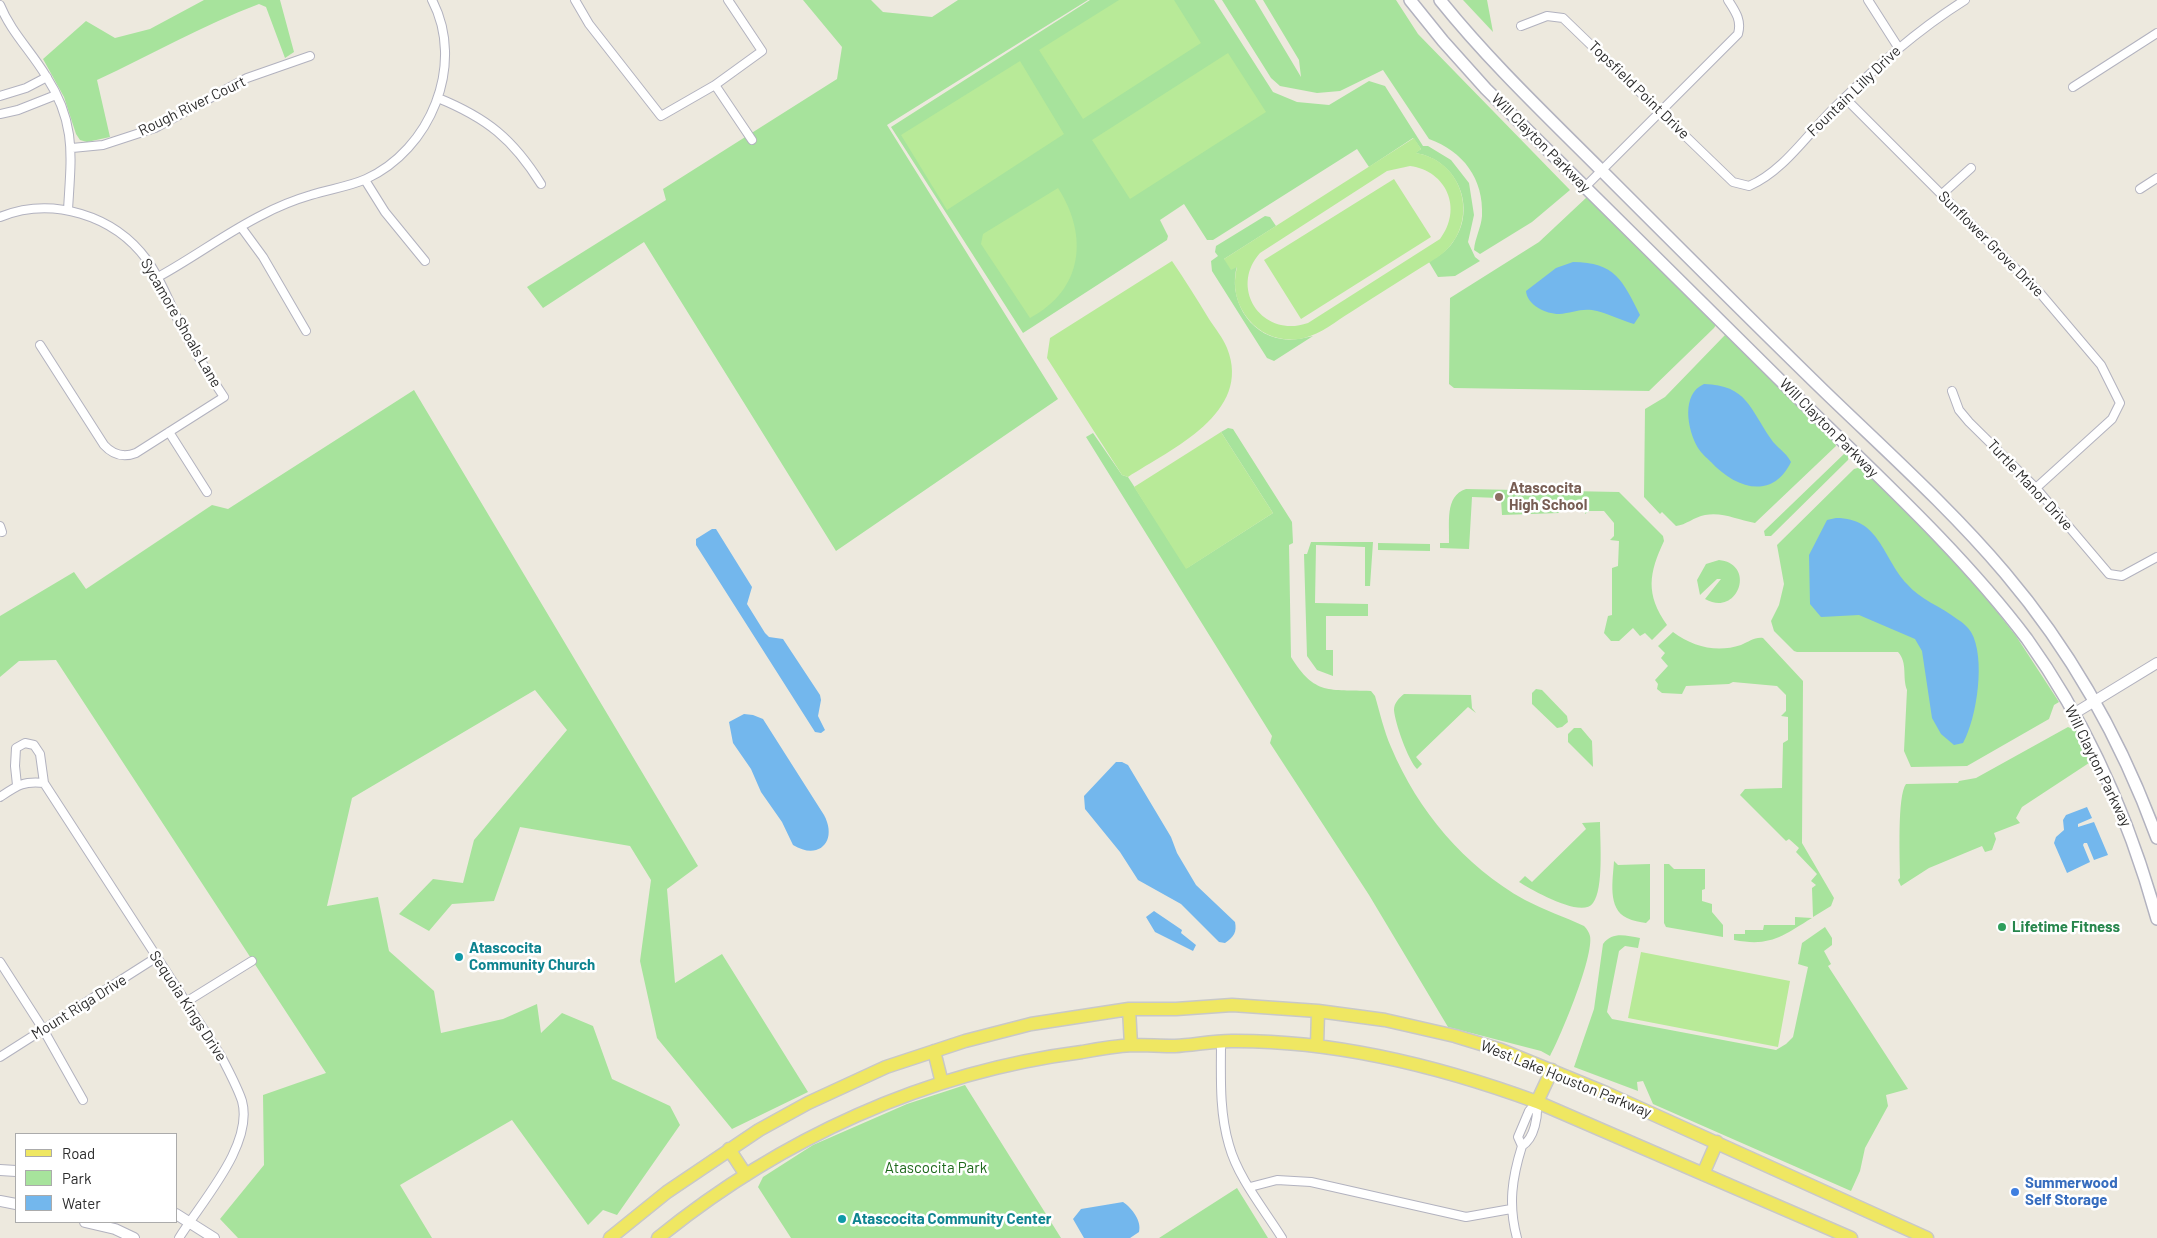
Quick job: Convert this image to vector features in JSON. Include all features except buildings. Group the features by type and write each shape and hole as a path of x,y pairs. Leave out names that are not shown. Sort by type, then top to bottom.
{"main road":[{"name":"Will Clayton Parkway","path":"1410,0 1470,71 1858,456 1974,575 2025,637 2075,713 2117,800 2134,842 2157,918"},
{"name":"Will Clayton Parkway","path":"1440,0 1500,68 1602,171 1982,547 2046,625 2095,701 2127,762 2157,838"},
{"path":"1724,324 1739,308"},
{"name":"West Lake Houston Parkway","path":"610,1238 666,1192 764,1127 833,1091 886,1067 934,1051 1031,1024 1129,1009 1176,1010 1232,1005 1318,1011 1385,1020 1455,1036 1501,1050 1552,1070 1717,1142 1927,1238"},
{"path":"1129,1009 1132,1045"},
{"path":"1317,1046 1318,1011"},
{"path":"658,1238 693,1210 746,1175 823,1130 904,1095 968,1074 1040,1057 1132,1045 1178,1046 1221,1041 1317,1046 1378,1056 1446,1071 1538,1102 1850,1238"},
{"path":"934,1051 942,1083"},
{"path":"1538,1102 1552,1070"},
{"path":"1703,1174 1717,1142"},
{"path":"729,1149 746,1175"}],"street":[{"path":"158,278 241,227 281,206 311,195 364,180 400,157 429,120 438,98 444,65 442,34 432,0"},
{"path":"576,0 589,24 661,116 715,85 762,51 728,0"},
{"path":"1585,187 1732,41 1740,27 1739,18 1728,0"},
{"path":"1868,0 1898,47"},
{"name":"Fountain Lilly Drive","path":"1749,186 1766,179 1898,47 1965,0"},
{"path":"0,5 9,25 47,77 64,111 72,148 68,210"},
{"name":"Topsfield Point Drive","path":"1522,26 1547,16 1563,18 1733,182 1749,186"},
{"path":"2073,87 2157,33"},
{"name":"Rough River Court","path":"72,148 103,145 155,128 247,78 310,56"},
{"path":"0,96 26,88 47,77"},
{"path":"715,85 752,140"},
{"path":"0,114 18,110 56,95"},
{"path":"438,98 483,119 501,132 519,152 541,184"},
{"name":"Sunflower Grove Drive","path":"1845,98 2040,293 2101,365 2120,403 2112,419 2036,488"},
{"path":"1942,195 1971,168"},
{"path":"2140,190 2157,178"},
{"path":"364,180 397,228 425,261"},
{"name":"Sycamore Shoals Lane","path":"0,217 36,208 68,210 94,218 121,234 147,260 187,336 224,397 169,432"},
{"path":"241,227 263,257 306,331"},
{"path":"40,345 104,445 117,455 124,456 136,453 169,432 207,492"},
{"name":"Turtle Manor Drive","path":"1952,391 1959,410 1969,422 2036,488 2102,567 2114,576 2122,576 2157,557"},
{"path":"2075,713 2157,663"},
{"name":"Sequoia Kings Drive","path":"18,785 15,766 16,748 25,743 34,745 40,754 44,784 224,1061 242,1102 244,1120 242,1134 230,1160 180,1238"},
{"path":"0,797 18,785 28,782 44,784"},
{"name":"Mount Riga Drive","path":"0,1057 157,957"},
{"path":"186,1002 252,961"},
{"path":"0,962 43,1029 83,1100"},
{"path":"1221,1041 1221,1106 1229,1146 1250,1187 1282,1238"},
{"path":"1517,1238 1511,1209 1514,1174 1522,1146 1528,1142 1538,1116 1538,1102"},
{"path":"0,1170 15,1171"},
{"path":"1250,1187 1277,1180 1312,1182 1466,1217 1511,1209"},
{"path":"0,1202 15,1204"},
{"path":"178,1215 214,1238"},
{"path":"89,1223 115,1229 134,1238"}],"green space":[{"path":"204,0 280,0 294,52 285,58 266,7 259,4 238,12 97,80 110,137 87,142 80,140 76,134 64,97 43,59 86,21 115,38 150,29"},
{"path":"803,0 871,0 883,12 932,17 958,0 1088,0 887,125 1058,399 836,551 644,242 543,308 527,287 666,200 663,189 837,79 842,47"},
{"path":"1090,0 1214,0 1273,92 1297,102 1329,105 1369,81 1385,86 1423,146 1428,146 1451,160 1469,183 1474,215 1468,242 1475,257 1480,261 1455,276 1438,277 1429,262 1445,251 1453,242 1460,229 1464,215 1463,200 1459,187 1452,175 1442,165 1430,157 1415,153 1421,149 1413,138 1369,167 1357,149 1213,240 1207,240 1184,204 1160,220 1168,236 1167,240 1023,333 891,127"},
{"path":"1119,0 1174,0 1201,43 1083,119 1039,50"},
{"path":"1222,0 1255,0 1301,77 1299,60 1263,0 1396,0 1418,34 1570,190 1532,222 1480,254 1474,250 1482,216 1482,203 1475,179 1469,168 1452,151 1429,139 1383,70 1340,91 1317,93 1280,86 1271,78"},
{"path":"1463,0 1487,0 1493,32"},
{"path":"1228,53 1266,112 1130,199 1092,140"},
{"path":"1020,61 1064,134 947,210 901,135"},
{"path":"1414,138 1421,149 1416,153 1434,159 1447,169 1457,182 1462,198 1463,214 1460,230 1451,245 1438,257 1328,327 1304,338 1281,339 1267,334 1254,326 1238,302 1235,288 1237,267 1231,270 1224,259","holes":["1410,166 1423,169 1434,175 1448,193 1450,216 1447,227 1440,239 1308,323 1292,326 1277,324 1255,308 1249,295 1248,281 1251,267 1260,253 1387,171"]},
{"path":"1394,179 1431,237 1301,319 1264,260"},
{"path":"1058,188 1068,206 1074,225 1077,243 1076,261 1061,293 1048,306 1030,318 981,244 983,234"},
{"path":"1587,197 1714,322 1716,325 1714,328 1649,391 1454,388 1449,384 1450,298 1539,242"},
{"path":"1265,216 1270,217 1276,226 1224,259 1237,266 1235,290 1238,302 1243,313 1259,330 1270,336 1286,340 1313,336 1274,361 1267,358 1212,271 1211,261 1218,256 1215,252 1216,246"},
{"path":"1172,261 1227,348 1232,371 1229,392 1218,410 1203,426 1185,441 1128,477 1122,475 1047,358 1050,338"},
{"path":"1725,335 1728,335 1835,442 1836,446 1755,523 1712,514 1701,516 1676,526 1662,512 1660,514 1644,497 1645,409 1665,397"},
{"path":"414,390 698,866 667,889 675,983 722,954 808,1092 732,1129 657,1038 640,961 651,880 630,846 520,827 494,901 452,904 429,931 399,914 433,879 463,883 474,840 567,730 535,690 352,798 327,906 378,897 389,951 434,991 441,1033 503,1019 537,1004 541,1033 562,1013 593,1026 612,1079 670,1106 680,1125 617,1215 603,1210 588,1225 512,1120 400,1185 432,1238 238,1238 220,1219 264,1165 263,1095 326,1073 56,660 19,661 0,677 0,616 74,572 86,589 212,505 228,509"},
{"path":"1228,428 1233,429 1292,522 1293,543 1289,545 1291,657 1300,670 1316,684 1324,688 1371,691 1375,696 1384,728 1402,771 1429,815 1445,835 1482,871 1503,886 1532,904 1584,926 1588,932 1590,946 1582,977 1569,1015 1550,1056 1541,1051 1448,1027 1369,895 1270,743 1272,736 1086,437 1093,433 1122,475 1128,477 1187,568 1273,513 1221,432"},
{"path":"1221,432 1273,513 1186,569 1134,487"},
{"path":"1845,453 1849,456 1848,460 1771,536 1765,536 1764,531"},
{"path":"1861,467 1965,571 2016,636 2059,702 2054,705 2049,719 1967,766 1911,767 1904,751 1907,690 1904,665 1898,652 1797,652 1774,631 1771,621 1779,605 1784,584 1777,545 1854,469"},
{"path":"1466,489 1619,492 1663,536 1664,541 1653,573 1652,593 1660,614 1667,625 1652,640 1645,633 1640,636 1633,628 1619,641 1611,641 1604,633 1608,616 1612,615 1612,568 1618,566 1619,541 1610,540 1614,536 1614,523 1604,511 1589,511 1585,514 1585,508 1561,507 1559,513 1502,515 1501,500 1499,498 1472,497 1469,549 1440,548 1440,543 1449,543 1451,504 1459,493"},
{"path":"1311,542 1373,542 1370,586 1365,586 1365,547 1316,545 1315,603 1368,604 1368,616 1326,616 1326,650 1333,650 1333,676 1317,670 1307,656 1304,554 1307,554"},
{"path":"1378,543 1430,544 1430,551 1378,550"},
{"path":"1719,560 1731,564 1737,570 1740,579 1739,588 1734,596 1726,601 1717,603 1705,599 1721,579 1717,579 1700,595 1697,580 1706,564"},
{"path":"1673,632 1697,645 1714,648 1732,647 1754,639 1763,638 1803,681 1802,843 1834,898 1831,906 1813,917 1812,888 1816,885 1811,881 1817,874 1796,852 1799,848 1789,839 1786,841 1740,795 1745,789 1782,788 1783,743 1788,740 1788,717 1781,716 1786,711 1786,695 1777,686 1733,682 1729,684 1686,686 1682,694 1662,693 1657,689 1658,684 1655,680 1668,666 1661,658 1665,653 1658,646"},
{"path":"1536,689 1542,690 1567,716 1568,722 1562,727 1557,728 1532,704 1532,693"},
{"path":"1404,694 1471,695 1472,708 1476,713 1468,707 1416,757 1422,764 1417,769 1406,750 1395,716 1395,705"},
{"path":"2068,727 2077,731 2092,761 2022,807 2016,818 2020,823 1994,833 1996,839 1992,850 1985,852 1982,846 1929,868 1901,886 1898,880 1900,878 1900,814 1903,791 1906,784 1958,783 1959,781 1976,778"},
{"path":"1574,728 1581,728 1592,741 1593,767 1568,742 1568,734"},
{"path":"1600,822 1600,876 1599,887 1593,903 1587,907 1579,908 1557,902 1519,882 1525,876 1532,882 1586,829 1582,823"},
{"path":"1614,861 1618,865 1650,864 1650,919 1646,923 1627,918 1616,908 1612,885"},
{"path":"1664,864 1669,864 1674,869 1705,869 1705,889 1702,890 1702,901 1712,904 1712,912 1723,925 1723,937 1666,927 1664,923"},
{"path":"1795,917 1812,918 1784,935 1767,941 1747,942 1734,940 1734,934 1745,934 1745,930 1763,930 1764,925 1795,925"},
{"path":"1825,927 1832,938 1832,945 1824,951 1831,964 1828,966 1908,1089 1886,1095 1888,1106 1865,1148 1860,1171 1851,1191 1653,1104 1643,1081 1637,1082 1638,1091 1574,1067 1594,1009 1603,944 1611,937 1620,935 1640,938 1638,948 1625,946 1619,951 1607,1012 1612,1019 1776,1050 1793,1037 1808,967 1798,964 1802,943"},
{"path":"1641,952 1790,981 1778,1047 1628,1018"},
{"name":"Atascocita Park","path":"965,1085 1061,1238 791,1238 758,1187 763,1177 813,1145 907,1104"},
{"path":"1237,1188 1268,1238 1159,1238"}],"water":[{"path":"1573,262 1599,266 1616,276 1628,292 1640,315 1634,324 1592,310 1554,314 1533,304 1526,291 1556,268"},
{"path":"1704,384 1718,385 1739,394 1752,409 1773,442 1789,458 1791,462 1783,474 1774,482 1764,486 1742,484 1721,471 1699,450 1691,431 1688,413 1692,396"},
{"path":"1836,518 1851,520 1871,532 1912,589 1924,599 1967,626 1971,632 1976,643 1978,656 1978,688 1972,719 1963,743 1954,745 1941,734 1932,718 1922,651 1915,639 1859,615 1821,617 1810,604 1809,555 1827,520"},
{"path":"712,529 716,529 752,587 747,604 765,633 769,637 783,639 820,695 818,716 825,730 821,733 815,732 696,545 696,539"},
{"path":"744,714 763,719 824,815 829,833 824,846 811,851 793,845 782,822 761,792 751,769 733,743 729,722"},
{"path":"1116,762 1128,765 1171,837 1177,853 1196,885 1235,922 1236,929 1234,934 1225,943 1219,942 1181,904 1138,880 1120,852 1085,809 1084,796"},
{"path":"2087,807 2092,818 2078,824 2078,827 2094,822 2108,855 2094,860 2087,843 2084,843 2083,845 2090,862 2067,873 2054,843 2056,837 2064,830 2063,820 2066,815"},
{"path":"1154,911 1182,930 1181,933 1196,945 1193,951 1155,932 1146,917"},
{"path":"1123,1202 1136,1215 1140,1228 1139,1232 1130,1238 1084,1238 1073,1219 1081,1209"}],"place":[{"name":"Atascocita High School","path":"1499,497"},
{"name":"Lifetime Fitness","path":"2002,927"},
{"name":"Atascocita Community Church","path":"459,957"},
{"name":"Summerwood Self Storage","path":"2015,1192"},
{"name":"Atascocita Community Center","path":"842,1219"}]}
